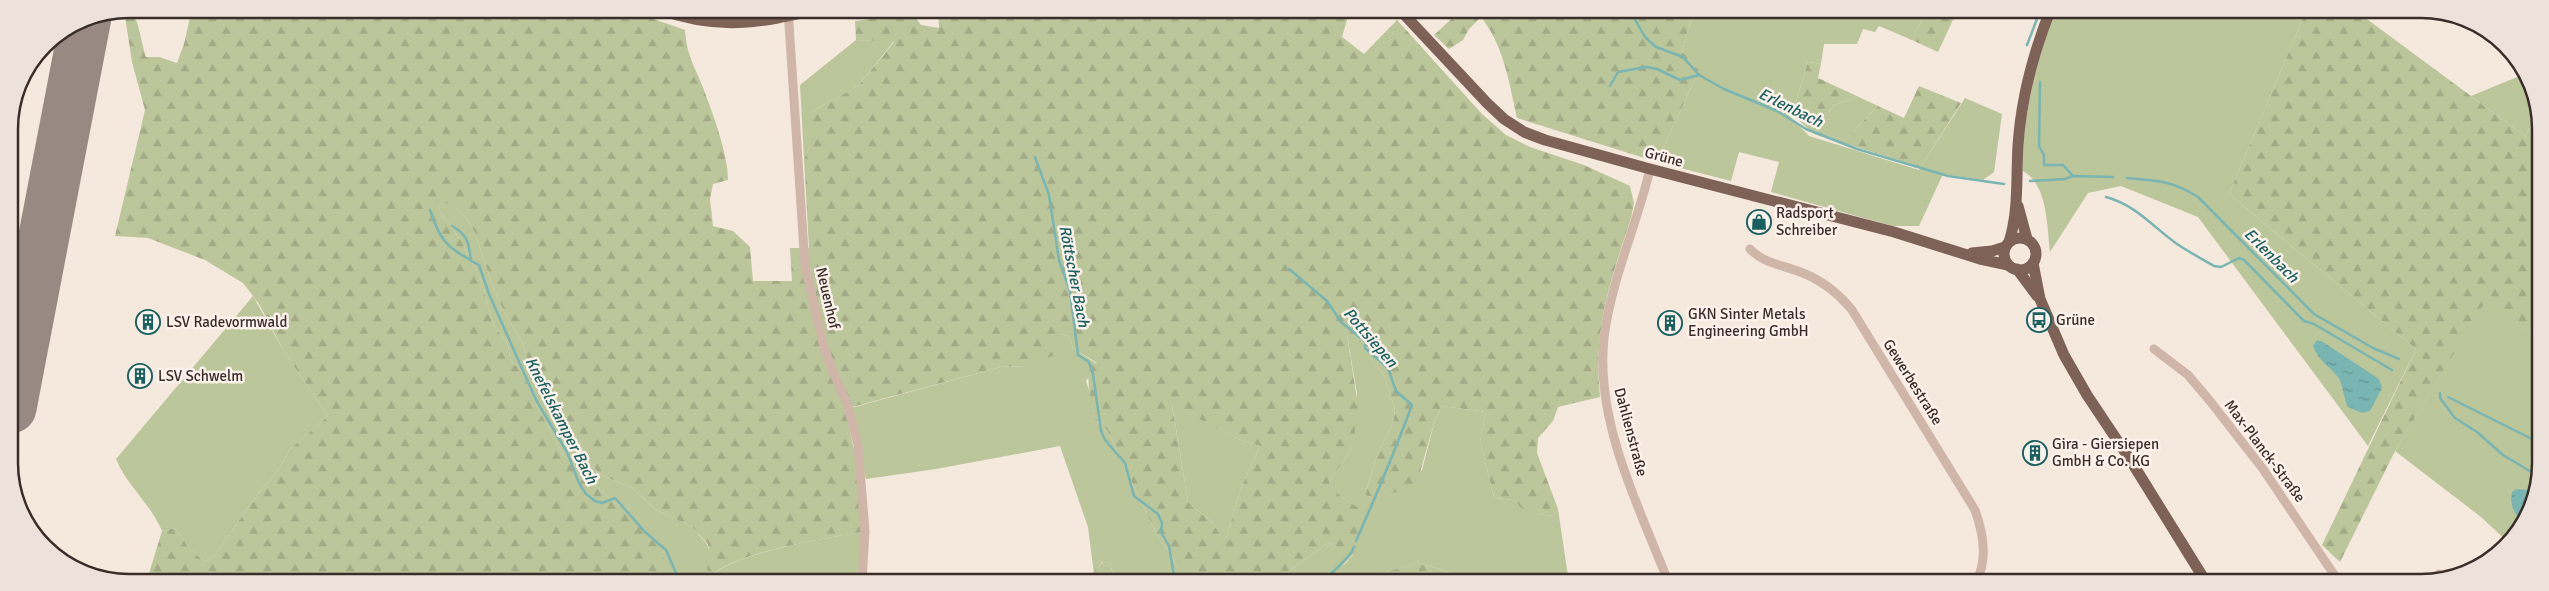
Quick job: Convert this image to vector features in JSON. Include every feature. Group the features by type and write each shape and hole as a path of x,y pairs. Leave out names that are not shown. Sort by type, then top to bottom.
{"main road":[{"path":"682,18 718,24 748,24 770,18"},
{"name":"Grüne","path":"1407,18 1487,103 1504,119 1524,132 1545,140 1650,169 1894,232 2013,267"},
{"path":"2040,299 2004,256 2016,200 2018,145 2024,101 2034,57 2048,18"},
{"path":"2016,200 2027,239"},
{"path":"2007,244 2018,238 2027,239 2033,244 2036,252 2033,263 2040,299 2075,375 2200,573"},
{"name":"Grüne","path":"1966,253 1992,252 2007,244"},
{"path":"2013,267 2026,268 2033,263"}],"street":[{"name":"Neuenhof","path":"789,18 805,266 824,347 848,406 858,445 865,531 862,574"},
{"name":"Dahlienstraße","path":"1650,169 1604,336 1604,383 1619,449 1665,573"},
{"name":"Gewerbestraße","path":"1750,249 1756,256 1769,262 1818,280 1841,297 1852,310 1975,510 1981,528 1983,546 1978,573"},
{"name":"Max-Planck-Straße","path":"2154,349 2188,375 2216,409 2263,469 2334,573"}],"green space":[{"path":"125,18 135,18 146,57 159,57 177,63 190,18 651,18 685,30 690,56 716,124 723,148 728,180 713,184 710,199 713,226 733,231 750,247 753,281 792,281 790,248 809,248 804,159 810,146 810,113 858,86 894,42 856,40 855,21 880,18 916,18 921,25 939,28 938,18 1348,18 1342,37 1364,54 1397,20 1482,114 1506,135 1530,147 1584,165 1630,186 1634,203 1610,285 1601,327 1598,372 1600,397 1558,407 1553,421 1538,438 1537,453 1558,509 1554,516 1526,513 1514,500 1494,498 1480,441 1486,412 1442,406 1435,420 1416,486 1412,491 1382,493 1374,498 1365,495 1377,455 1393,423 1395,410 1383,373 1347,335 1359,412 1351,450 1329,482 1343,498 1362,509 1362,535 1355,551 1336,569 1330,559 1336,547 1328,543 1285,573 1180,574 1171,554 1159,539 1107,430 1095,420 1088,380 1090,367 1097,363 1074,349 1068,336 1060,334 1057,354 1026,366 1001,367 845,409 858,468 862,532 806,542 762,553 725,566 713,574 707,570 710,551 707,543 692,527 655,509 632,488 601,475 593,467 582,446 567,428 553,402 533,376 522,341 506,316 494,290 475,233 465,216 442,200 438,209 462,242 480,278 494,326 507,342 511,361 523,373 538,408 564,456 612,501 630,510 647,528 661,551 668,574 149,574 162,531 175,528 189,548 205,562 215,555 251,503 281,466 289,450 328,416 285,353 259,304 243,283 205,260 148,238 115,236 145,110 132,62","holes":["1172,405 1238,439 1260,446 1241,488 1226,539 1222,539 1214,524 1188,502"]},
{"path":"1452,18 1480,18 1469,29 1463,40 1449,49 1434,35"},
{"path":"1482,18 1692,18 1682,51 1699,70 1657,162 1517,118 1505,65 1489,28"},
{"path":"1692,18 1923,18 1912,40 1879,26 1875,32 1863,29 1857,44 1824,44 1821,64 1808,62 1795,105 1787,113 1809,136 1919,170 1965,98 2002,114 1994,172 1983,180 1943,174 1919,226 1892,226 1771,192 1779,162 1739,152 1731,181 1657,162 1699,70 1682,51"},
{"path":"1923,18 1954,18 1938,52 1912,40"},
{"path":"2053,18 2303,18 2229,194 2416,349 2368,446 2198,217 2121,186 2088,193 2050,252 2047,219 2042,196 2031,177 2023,171 2023,150 2031,90"},
{"path":"2303,18 2365,18 2525,136 2532,126 2532,334 2485,302 2395,451 2340,562 2322,545 2416,349 2229,194"},
{"path":"856,40 894,41 858,86 810,113 810,146 804,159 800,85"},
{"path":"1808,62 1821,64 1818,78 1904,118 1919,86 1961,103 1921,167 1814,134 1794,116 1786,113 1795,105","holes":["1858,97 1878,106 1845,140 1815,131 1834,105"]},
{"path":"2518,77 2526,93 2532,125 2525,136 2471,96"},
{"path":"1858,97 1878,106 1845,140 1815,131 1834,105"},
{"path":"442,199 465,216 475,233 494,290 506,316 522,341 533,376 553,402 567,428 582,446 593,467 601,475 632,488 655,509 692,527 706,543 710,551 713,574 668,574 630,510 612,501 564,456 538,408 523,373 511,361 507,342 494,326 480,278 462,242 438,209"},
{"path":"253,296 285,353 328,416 289,450 281,466 251,503 215,555 205,562 189,548 175,528 162,531 152,512 126,478 116,459"},
{"path":"2485,301 2532,334 2532,462 2528,491 2526,497 2511,501 2518,516 2503,537 2481,517 2395,451"},
{"path":"1060,334 1068,336 1074,349 1097,364 1086,381 1092,399 1095,420 1107,430 1159,539 1171,554 1180,574 1113,574 1110,563 1102,562 1094,574 1088,527 1060,446 936,469 866,479 851,408 1001,367 1026,366"},
{"path":"1347,334 1383,373 1395,410 1393,423 1377,455 1365,495 1374,498 1382,493 1396,491 1422,470 1435,420 1442,406 1486,412 1480,441 1494,498 1514,500 1527,511 1537,514 1554,516 1558,509 1568,573 1454,573 1418,563 1381,573 1285,573 1328,543 1336,547 1336,569 1345,564 1353,555 1352,505 1335,492 1329,482 1351,450 1357,394"},
{"path":"1172,404 1238,439 1260,446 1241,488 1226,539 1222,540 1214,524 1188,502"},
{"path":"862,532 861,574 713,574 743,559 784,547"},
{"path":"1103,562 1110,563 1113,574 1092,574"},
{"path":"1418,563 1454,573 1381,573"}],"water":[{"path":"2317,340 2323,342 2379,379 2382,388 2370,411 2362,413 2348,407 2339,379 2315,351 2313,346"},
{"path":"2517,489 2528,491 2517,517 2511,501 2512,492"}],"waterway":[{"name":"Erlenbach","path":"1634,18 1645,37 1656,47 1683,57 1699,75 1724,89 1777,111 1806,129 1857,149 1948,176 2004,184"},
{"path":"2027,45 2037,18"},
{"path":"1610,86 1618,72 1646,67 1657,69 1680,80 1699,75"},
{"path":"2040,82 2039,146 2044,155 2044,165 2063,165 2073,176"},
{"name":"Röttscher Bach","path":"1035,157 1049,195 1059,260 1070,291 1078,355 1089,362 1093,374 1101,431 1105,440 1125,463 1134,496 1158,514 1162,523 1161,532 1169,546 1174,574"},
{"name":"Erlenbach","path":"2030,181 2065,179 2073,176 2113,177"},
{"name":"Erlenbach","path":"2127,178 2172,184 2198,197 2314,314 2373,348 2399,359"},
{"path":"2106,197 2126,205 2177,244 2214,266 2221,267 2239,258 2244,260 2304,321 2314,324 2392,370"},
{"name":"Knefelskamper Bach","path":"430,210 444,240 449,246 471,260"},
{"name":"Knefelskamper Bach","path":"452,226 465,236 471,261 479,265 489,294 536,400 567,452 579,483 586,494 595,501 602,503 615,498 645,532 666,550 676,574"},
{"name":"Pottsiepen","path":"1289,269 1327,301 1341,322 1366,342 1365,348 1388,368 1396,391 1412,405 1356,541"},
{"path":"2440,393 2440,398 2455,418 2477,432 2503,455 2531,472"},
{"name":"Erlenbach","path":"2448,397 2532,439"},
{"name":"Pottsiepen","path":"1331,573 1345,560 1354,547"}],"runway":[{"path":"18,372 84,27"}],"place":[{"name":"Radsport Schreiber","path":"1759,222"},
{"name":"Grüne","path":"2039,320"},
{"name":"LSV Radevormwald","path":"148,322"},
{"name":"GKN Sinter Metals Engineering GmbH","path":"1670,323"},
{"name":"LSV Schwelm","path":"140,376"},
{"name":"Gira - Giersiepen GmbH & Co. KG","path":"2035,453"}]}
